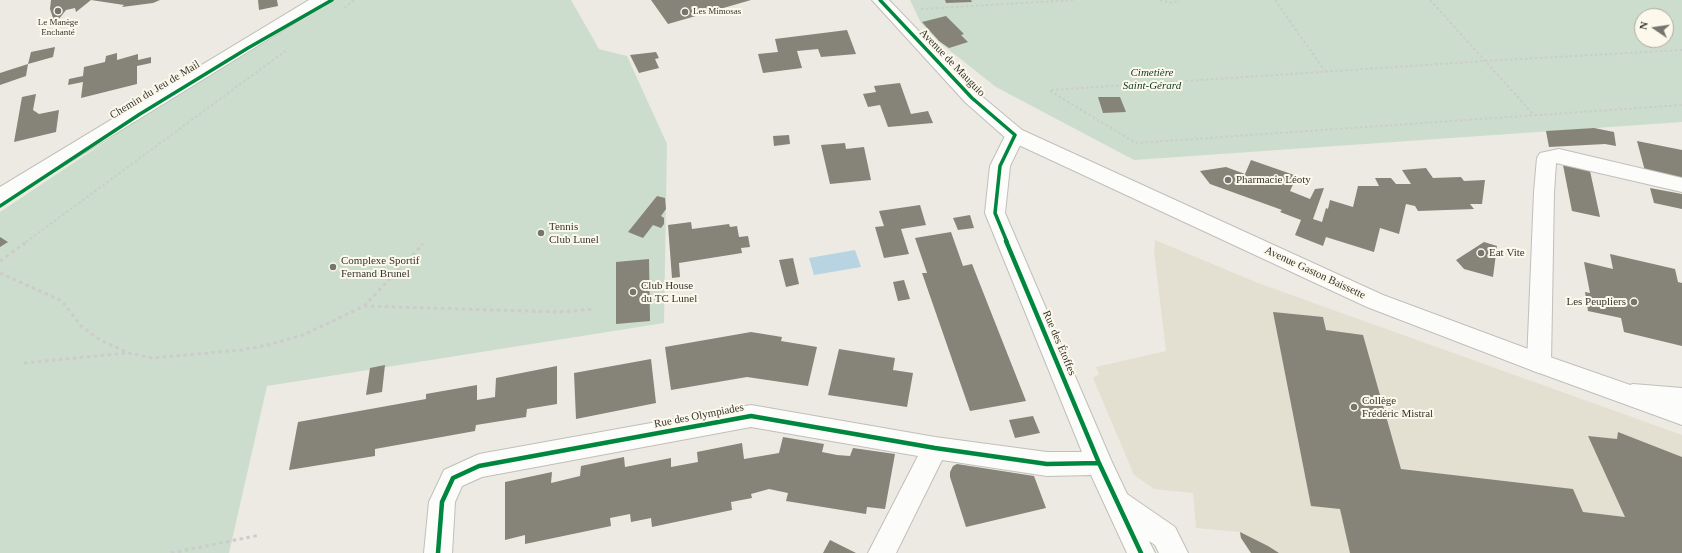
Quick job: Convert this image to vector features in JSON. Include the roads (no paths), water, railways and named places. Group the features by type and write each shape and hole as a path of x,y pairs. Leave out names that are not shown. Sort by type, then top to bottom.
{"street":[{"name":"Chemin du Jeu de Mail","path":"0,198 43,169 321,0"},
{"name":"Avenue de Mauguio","path":"880,0 972,98 1014,135"},
{"name":"Avenue Gaston Baissette","path":"1014,135 1375,300 1539,364 1682,414"},
{"name":"Rue des Étoffes","path":"1014,135 1000,166 995,213 1099,463 1141,553"},
{"path":"1539,364 1544,192 1547,158 1559,156 1682,185"},
{"name":"Avenue Gaston Baissette","path":"1624,393 1682,398"},
{"name":"Rue des Olympiades","path":"438,553 442,502 453,478 478,466 751,416 935,448 1047,464 1099,463"},
{"path":"882,553 935,448"},
{"path":"1117,503 1165,536 1174,553"}],"water":[{"path":"855,250 861,267 814,275 809,258"}],"place":[{"name":"Le Manège Enchanté","path":"58,11"},
{"name":"Les Mimosas","path":"685,12"},
{"name":"Pharmacie Léoty","path":"1228,180"},
{"name":"Tennis Club Lunel","path":"541,233"},
{"name":"Eat Vite","path":"1481,253"},
{"name":"Complexe Sportif Fernand Brunel","path":"333,267"},
{"name":"Club House du TC Lunel","path":"633,292"},
{"name":"Les Peupliers","path":"1634,302"},
{"name":"Collège Frédéric Mistral","path":"1354,407"}],"park label":[{"name":"Cimetière Saint-Gérard","path":"1152,79"}]}
